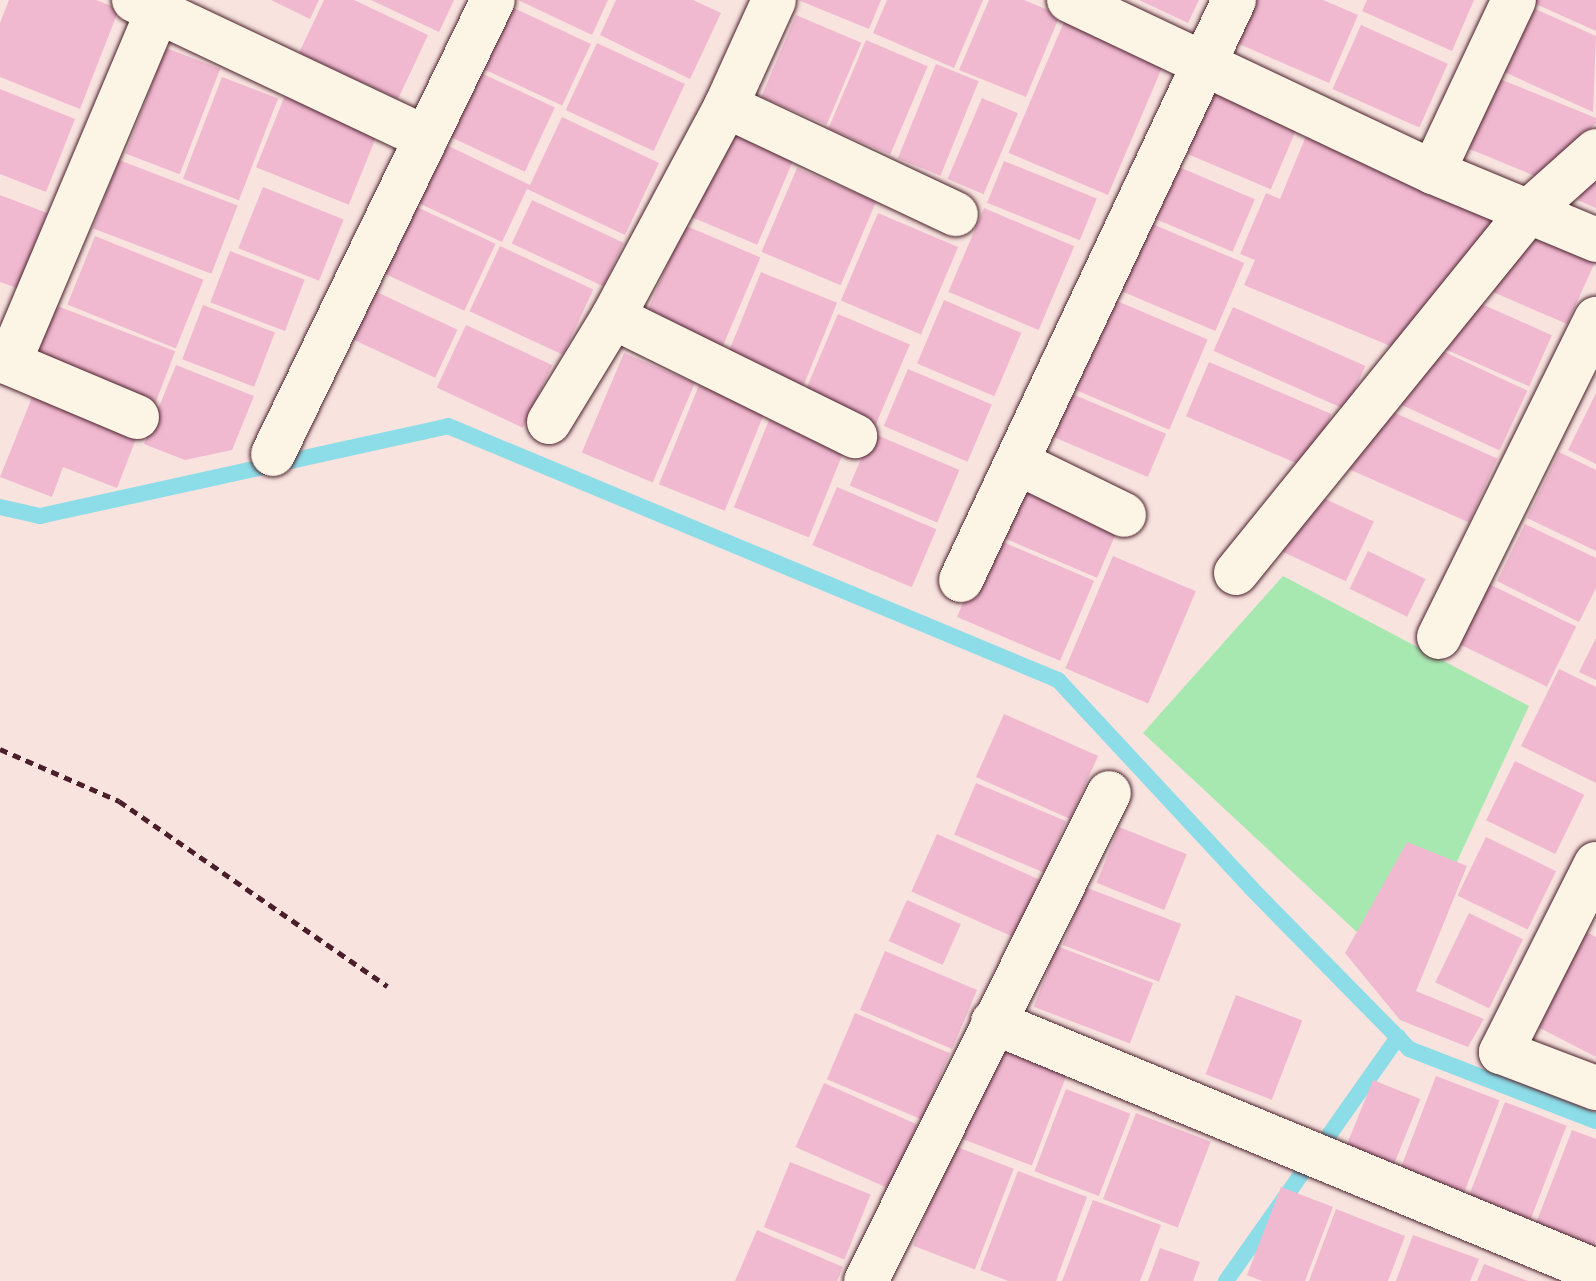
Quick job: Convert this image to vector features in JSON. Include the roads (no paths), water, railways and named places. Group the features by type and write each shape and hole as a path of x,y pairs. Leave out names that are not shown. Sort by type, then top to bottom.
{"street":[{"path":"273,454 493,0"},
{"path":"549,422 613,317 726,106 774,0"},
{"path":"1069,0 1433,172 1596,240"},
{"path":"961,580 1234,0"},
{"path":"1433,172 1514,0"},
{"path":"137,417 9,363 14,316 146,6 426,138"},
{"path":"726,106 956,214"},
{"path":"1236,573 1529,211 1596,151"},
{"path":"613,317 855,436"},
{"path":"1439,637 1596,319"},
{"path":"1018,463 1124,515"},
{"path":"881,1277 993,1022 1109,793"},
{"path":"1596,864 1586,907 1501,1052 1596,1088"},
{"path":"993,1022 1596,1271"}],"waterway":[{"path":"0,507 40,516 448,426 1058,680 1251,888 1409,1049 1596,1121"},
{"path":"1226,1281 1398,1037"}]}
